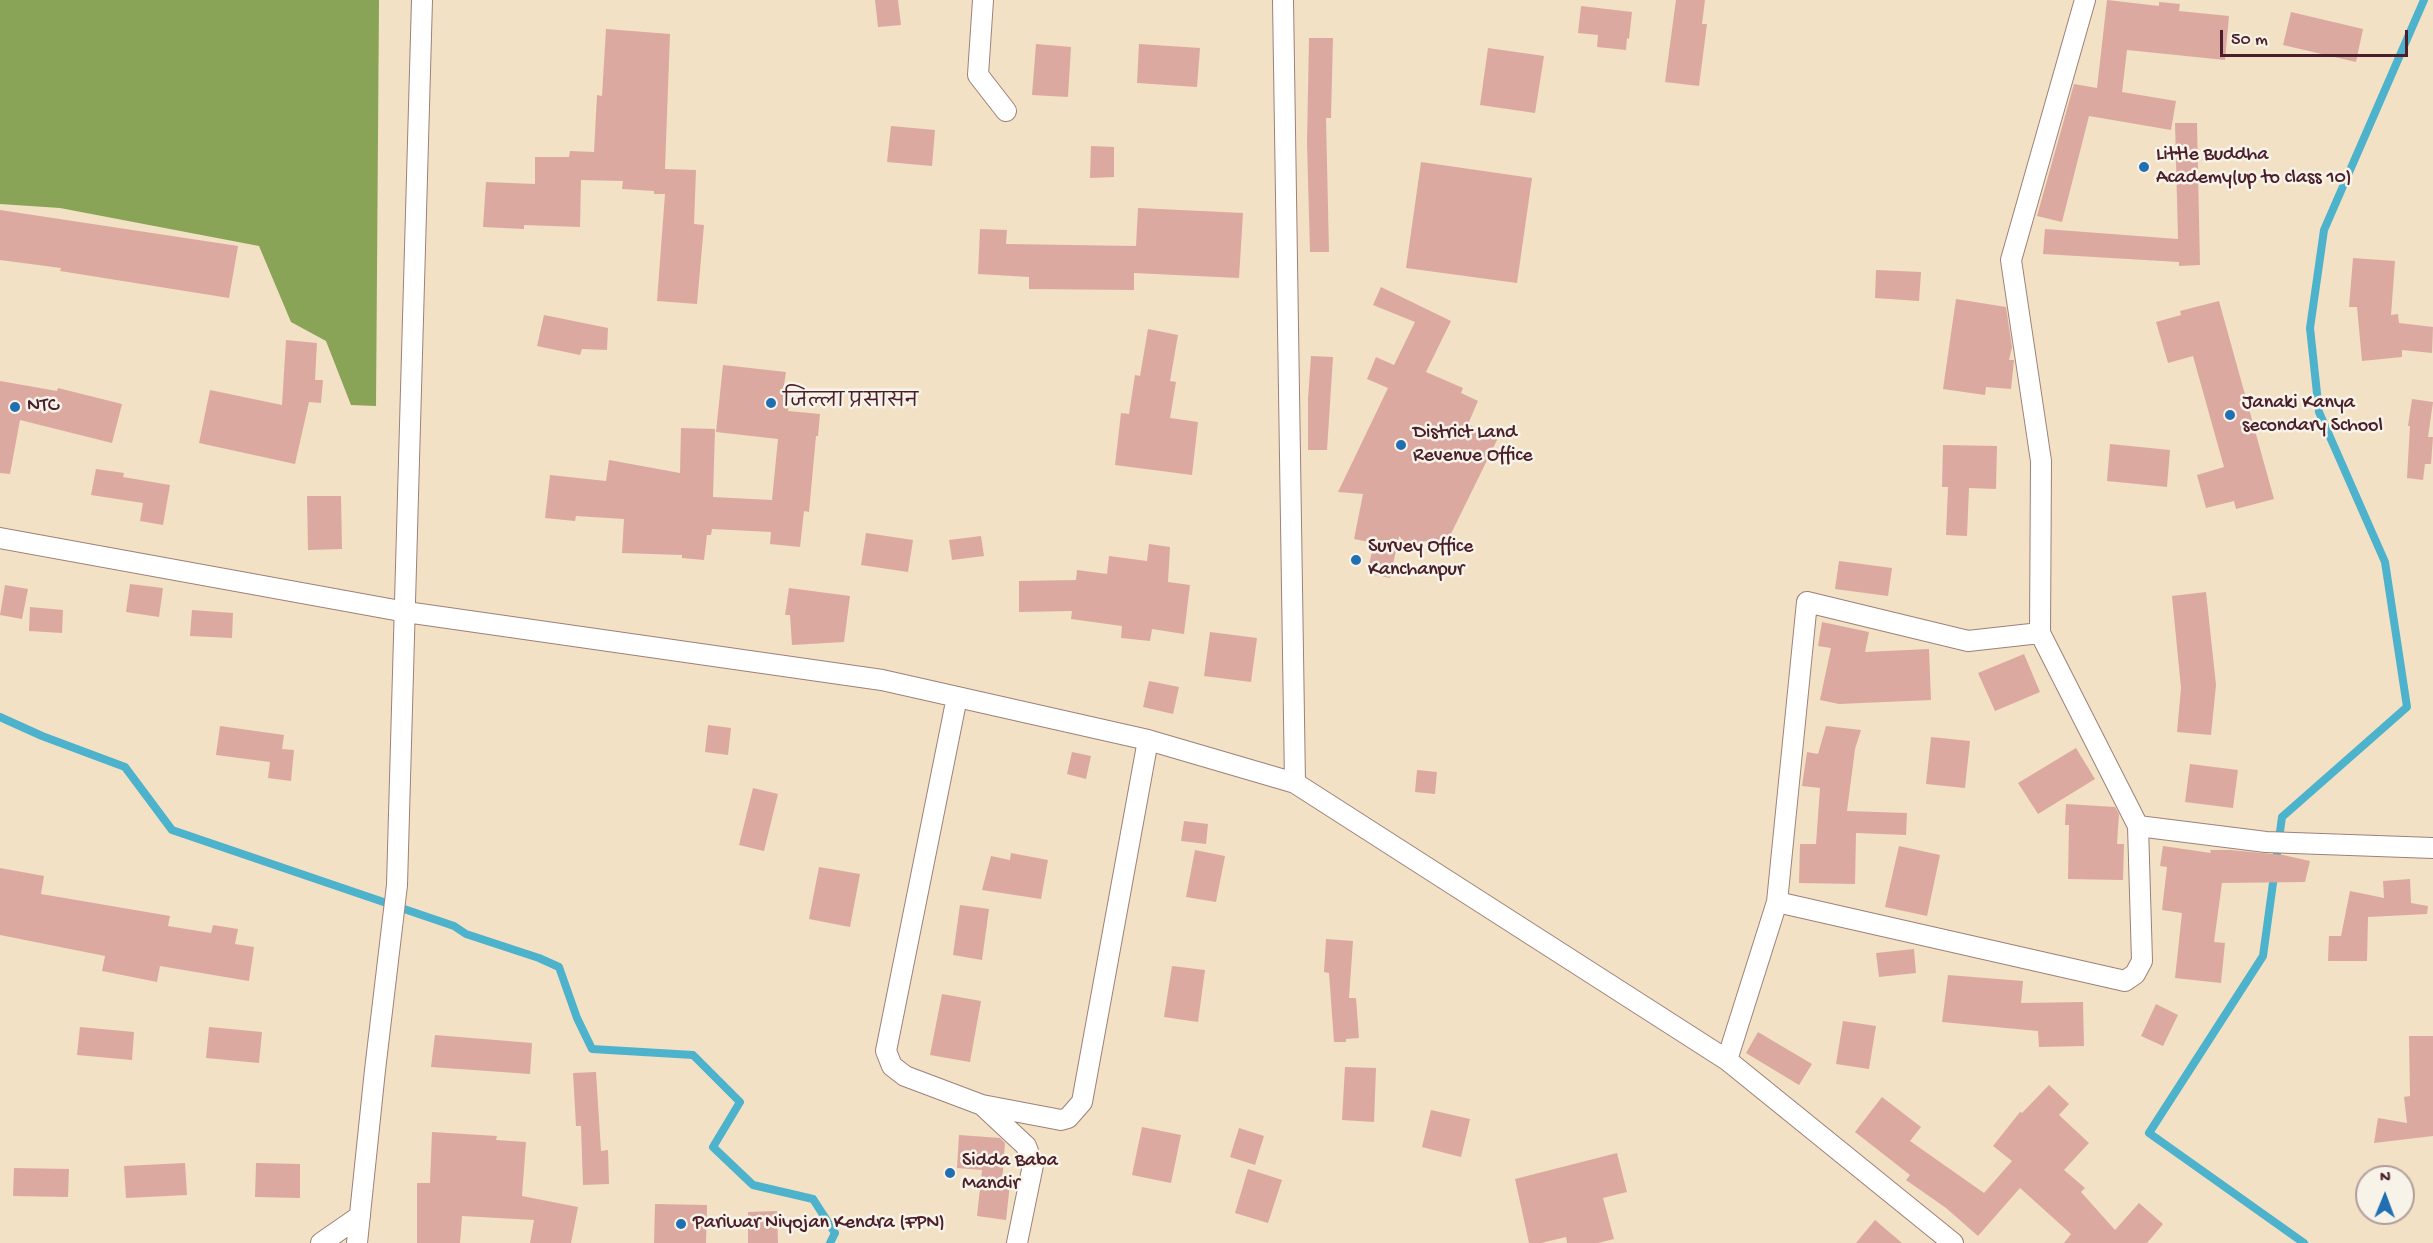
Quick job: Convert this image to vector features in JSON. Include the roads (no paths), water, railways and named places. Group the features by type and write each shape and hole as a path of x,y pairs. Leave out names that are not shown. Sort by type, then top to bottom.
{"street":[{"path":"357,1243 397,885 422,0"},
{"path":"983,0 978,75 1006,111"},
{"path":"1283,0 1295,783"},
{"path":"1777,902 2125,981 2135,974 2142,961 2138,826 2040,633 2041,461 2011,260 2085,0"},
{"path":"0,538 406,612 882,680 1148,740 1295,783 1727,1060 1953,1243"},
{"path":"1727,1060 1777,902 1807,602 1968,641 2040,633"},
{"path":"957,696 886,1052 892,1066 904,1076 982,1105 1061,1120 1068,1118 1082,1102 1148,740"},
{"path":"2138,826 2266,842 2433,848"},
{"path":"982,1105 1026,1146 1031,1158 1032,1174 1017,1243"},
{"path":"321,1243 360,1216"}],"waterway":[{"path":"2304,1243 2149,1133 2263,956 2282,817 2407,707 2385,562 2319,412 2310,328 2324,230 2424,0"},
{"path":"0,717 42,736 125,767 172,830 454,926 466,934 559,967 577,1018 592,1049 693,1055 740,1102 713,1147 753,1185 813,1199 835,1233 830,1243"}],"place":[{"name":"Little Buddha Academy(up to class 10)","path":"2144,167"},
{"name":"जिल्ला प्रसासन","path":"771,403"},
{"name":"NTC","path":"15,407"},
{"name":"Janaki Kanya secondary School","path":"2230,415"},
{"name":"District Land Revenue Office","path":"1401,445"},
{"name":"Survey Office Kanchanpur","path":"1356,560"},
{"name":"Sidda Baba Mandir","path":"950,1173"},
{"name":"Pariwar Niyojan Kendra (FPN)","path":"681,1224"}]}
